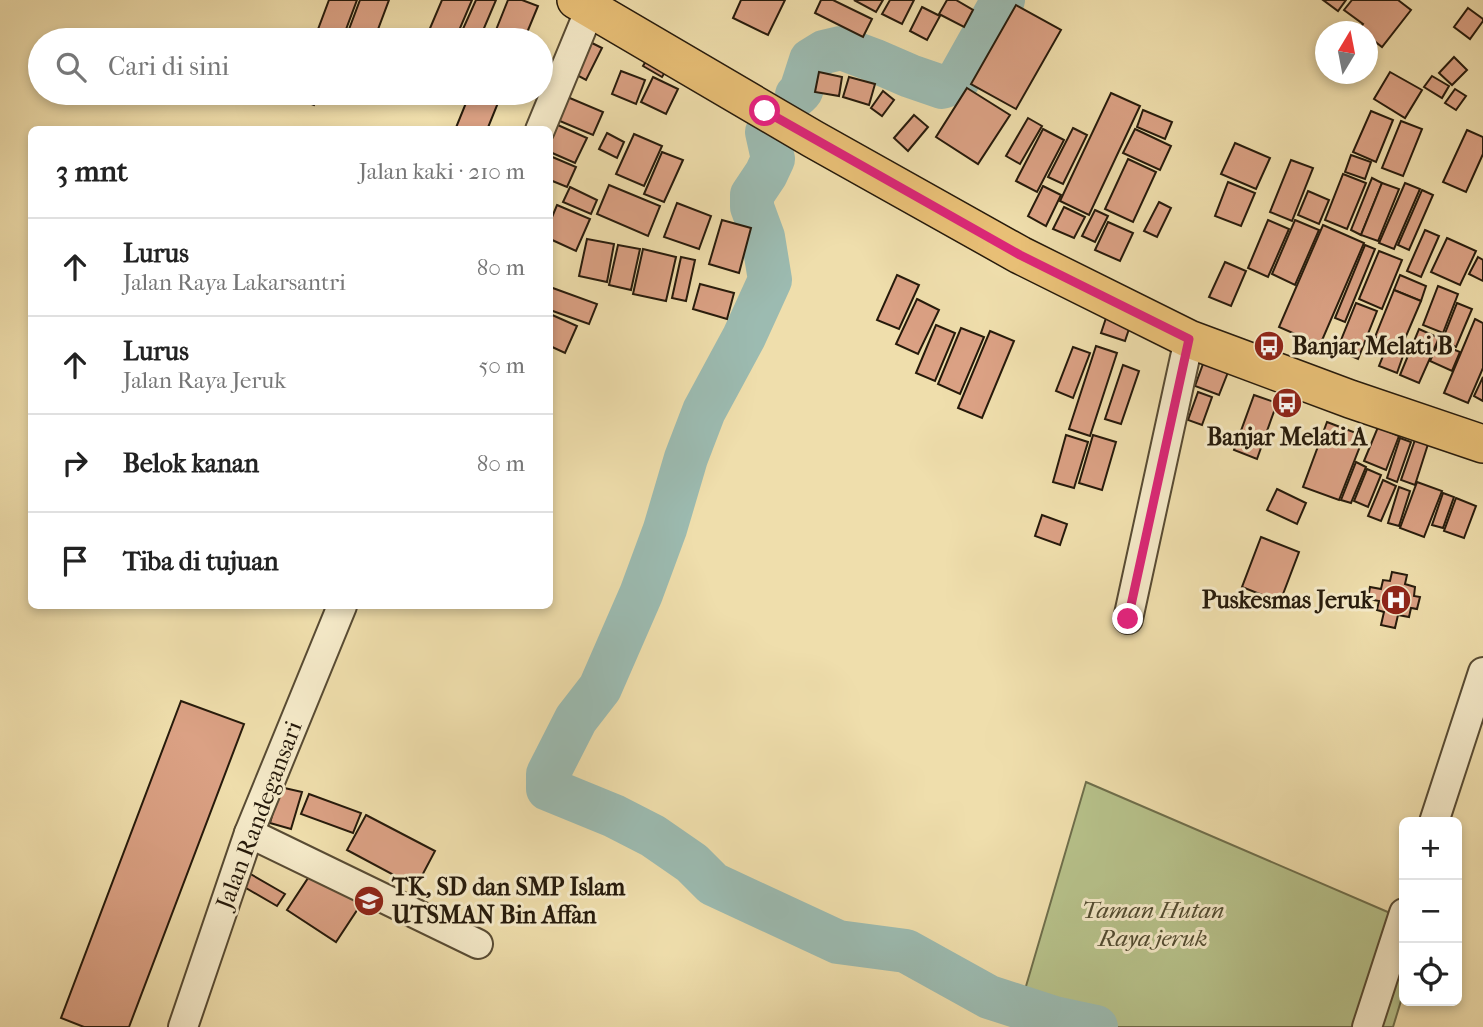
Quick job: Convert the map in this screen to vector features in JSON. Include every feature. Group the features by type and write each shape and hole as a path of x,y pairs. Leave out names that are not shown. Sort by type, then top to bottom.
{"main road":[{"path":"583,5 813,139 1020,255 1189,339 1350,399 1483,444"}],"street":[{"path":"553,92 583,5"},
{"path":"541,126 549,105"},
{"path":"1128,619 1189,339"},
{"name":"Jalan Randegansari","path":"183,1027 249,833 341,609"},
{"path":"1436,817 1483,672"},
{"path":"249,833 478,944"},
{"path":"1367,1027 1399,928"}],"green space":[{"name":"Taman Hutan Raya jeruk","path":"1086,782 1399,917 1399,1006 1393,1027 1014,1027"}],"building":[{"path":"329,0 357,0 346,28 318,28"},
{"path":"360,0 389,0 378,28 350,28"},
{"path":"442,0 472,0 460,28 430,28"},
{"path":"476,0 496,0 484,28 463,28"},
{"path":"508,0 522,0 538,6 529,28 497,28"},
{"path":"741,0 785,0 768,35 733,18"},
{"path":"821,0 833,0 872,19 863,37 815,13"},
{"path":"854,0 883,0 876,12"},
{"path":"890,0 914,0 902,24 882,14"},
{"path":"947,0 956,0 973,10 964,27 939,14"},
{"path":"1323,0 1346,0 1338,11"},
{"path":"1352,0 1398,0 1411,10 1382,47 1378,44 1378,21 1359,21 1344,10"},
{"path":"1016,5 1061,30 1016,109 971,84"},
{"path":"922,7 940,16 927,40 910,31"},
{"path":"1468,8 1483,19 1470,39 1454,27"},
{"path":"588,41 602,48 586,80 573,73"},
{"path":"649,56 668,67 662,77 643,66"},
{"path":"1454,57 1467,70 1452,85 1439,73"},
{"path":"621,71 645,80 636,104 612,94"},
{"path":"819,72 842,77 839,96 815,92"},
{"path":"1390,72 1422,90 1405,118 1374,99"},
{"path":"1432,76 1449,86 1442,98 1424,87"},
{"path":"653,77 678,89 666,114 641,102"},
{"path":"849,77 875,84 869,105 843,97"},
{"path":"967,88 1010,115 978,164 936,137"},
{"path":"1455,89 1466,96 1456,110 1445,103"},
{"path":"883,91 894,100 882,116 871,108"},
{"path":"1111,93 1140,106 1089,215 1060,201"},
{"path":"565,96 603,112 593,135 555,119"},
{"path":"465,105 497,105 489,126 457,126"},
{"path":"1143,110 1172,122 1165,139 1137,127"},
{"path":"1371,111 1393,120 1376,162 1353,152"},
{"path":"914,115 928,127 908,151 894,138"},
{"path":"1028,118 1042,126 1020,164 1006,156"},
{"path":"1401,121 1422,129 1403,176 1382,168"},
{"path":"551,122 587,138 575,163 553,153 553,126"},
{"path":"1073,128 1087,135 1063,184 1048,177"},
{"path":"1043,129 1064,140 1037,192 1016,181"},
{"path":"1135,129 1171,146 1160,170 1123,153"},
{"path":"1467,130 1483,137 1483,154 1466,192 1443,182"},
{"path":"607,133 624,142 617,158 599,149"},
{"path":"634,134 662,146 644,186 616,174"},
{"path":"1235,143 1270,158 1256,189 1221,174"},
{"path":"662,152 683,160 664,202 644,194"},
{"path":"1351,155 1371,162 1365,179 1345,172"},
{"path":"553,157 576,167 567,187 553,181"},
{"path":"1128,159 1156,172 1133,222 1105,209"},
{"path":"1291,160 1313,168 1292,221 1270,212"},
{"path":"1343,174 1366,183 1347,229 1325,220"},
{"path":"1372,178 1382,183 1361,235 1351,230"},
{"path":"1228,182 1255,193 1241,226 1215,216"},
{"path":"1382,183 1399,189 1378,241 1361,235"},
{"path":"1405,183 1420,189 1394,249 1379,243"},
{"path":"609,185 660,206 648,236 597,214"},
{"path":"1043,186 1061,195 1046,226 1028,216"},
{"path":"570,187 597,200 591,214 563,202"},
{"path":"1422,190 1433,195 1409,250 1398,245"},
{"path":"1308,191 1329,200 1319,224 1298,215"},
{"path":"1159,202 1171,208 1157,237 1144,231"},
{"path":"677,203 711,216 699,249 664,237"},
{"path":"557,205 590,219 576,251 553,240 553,215"},
{"path":"1064,207 1085,217 1074,238 1053,229"},
{"path":"1095,210 1108,216 1095,242 1082,236"},
{"path":"722,220 751,228 739,273 709,264"},
{"path":"1268,220 1289,229 1268,277 1248,268"},
{"path":"1295,220 1319,230 1295,285 1272,274"},
{"path":"1108,222 1133,233 1120,261 1095,250"},
{"path":"1323,225 1364,243 1320,345 1279,327"},
{"path":"1425,230 1439,236 1421,277 1407,271"},
{"path":"1447,238 1476,251 1460,285 1431,272"},
{"path":"587,239 614,244 607,282 579,276"},
{"path":"618,245 640,249 631,290 609,285"},
{"path":"1365,245 1375,249 1345,322 1335,318"},
{"path":"643,249 676,257 666,301 633,294"},
{"path":"1379,251 1402,260 1382,309 1359,299"},
{"path":"681,257 695,260 686,301 672,298"},
{"path":"1478,257 1483,260 1483,281 1469,274"},
{"path":"1225,262 1246,271 1231,306 1209,297"},
{"path":"897,275 919,285 899,329 877,320"},
{"path":"1400,275 1426,286 1421,301 1394,290"},
{"path":"700,284 734,293 727,319 693,309"},
{"path":"1438,286 1458,294 1443,333 1423,325"},
{"path":"553,288 597,304 589,324 553,311"},
{"path":"1394,290 1421,301 1401,348 1375,337"},
{"path":"917,299 939,310 918,354 896,344"},
{"path":"1356,303 1377,311 1358,359 1337,350"},
{"path":"1457,303 1472,309 1456,347 1442,341"},
{"path":"553,315 577,326 565,353 553,347"},
{"path":"1106,318 1130,326 1125,341 1101,333"},
{"path":"1475,319 1483,323 1483,368 1468,403 1444,393"},
{"path":"936,325 955,333 935,381 916,373"},
{"path":"961,328 984,337 960,394 938,384"},
{"path":"1419,329 1439,338 1419,383 1400,375"},
{"path":"990,331 1014,341 982,418 958,408"},
{"path":"1438,343 1460,352 1452,371 1430,361"},
{"path":"1096,346 1117,353 1090,436 1069,429"},
{"path":"1387,346 1404,353 1397,373 1379,366"},
{"path":"1073,347 1090,353 1073,398 1056,391"},
{"path":"1207,353 1232,362 1219,395 1195,386"},
{"path":"1123,365 1139,371 1121,424 1105,419"},
{"path":"1483,377 1483,401 1474,396"},
{"path":"1198,392 1212,397 1202,425 1188,420"},
{"path":"1254,395 1277,403 1257,459 1234,450"},
{"path":"1327,422 1364,436 1339,500 1303,487"},
{"path":"1378,427 1399,436 1386,470 1364,461"},
{"path":"1066,435 1088,442 1074,488 1053,482"},
{"path":"1093,435 1116,442 1102,490 1079,483"},
{"path":"1416,437 1429,441 1415,485 1401,480"},
{"path":"1400,438 1411,442 1397,482 1387,478"},
{"path":"1356,462 1366,467 1351,503 1341,500"},
{"path":"1367,469 1381,475 1368,507 1354,501"},
{"path":"1383,480 1396,486 1381,521 1368,516"},
{"path":"1417,482 1442,491 1424,537 1400,528"},
{"path":"1399,487 1410,491 1399,526 1388,523"},
{"path":"1277,489 1306,503 1297,524 1267,510"},
{"path":"1443,493 1454,497 1443,528 1432,525"},
{"path":"1456,498 1476,506 1464,538 1444,531"},
{"path":"1042,515 1067,524 1060,545 1035,536"},
{"path":"1261,537 1299,552 1280,602 1242,587"},
{"name":"Puskesmas Jeruk","path":"1392,572 1407,575 1405,584 1415,587 1414,596 1420,597 1417,609 1411,608 1409,617 1398,615 1395,628 1381,625 1384,612 1377,610 1379,601 1368,599 1370,587 1381,589 1383,580 1390,581"},
{"path":"181,701 244,724 129,1027 84,1027 61,1018"},
{"path":"280,787 302,792 291,829 270,823"},
{"path":"309,794 361,813 353,833 301,814"},
{"path":"366,815 435,851 416,887 347,850"},
{"path":"316,866 365,898 336,942 287,910"},
{"path":"247,872 285,894 277,906 239,884"}],"waterway":[{"path":"797,95 801,91 811,60 824,52 841,48 942,87 957,82 1003,0"},
{"path":"775,116 767,132 773,159 752,195 752,207 763,237 770,280 744,337 704,411 641,594 600,688 576,719 548,774 548,789 614,816 653,836 692,863 713,884 838,942 906,951 989,997 1054,1018 1096,1027"}],"place":[{"name":"Banjar Melati B","path":"1269,346"},
{"name":"Banjar Melati A","path":"1287,403"},
{"name":"Puskesmas Jeruk","path":"1396,600"},
{"name":"TK, SD dan SMP Islam UTSMAN Bin Affan","path":"369,901"}],"route":[{"path":"765,111 1020,255 1189,339 1128,619"}]}
